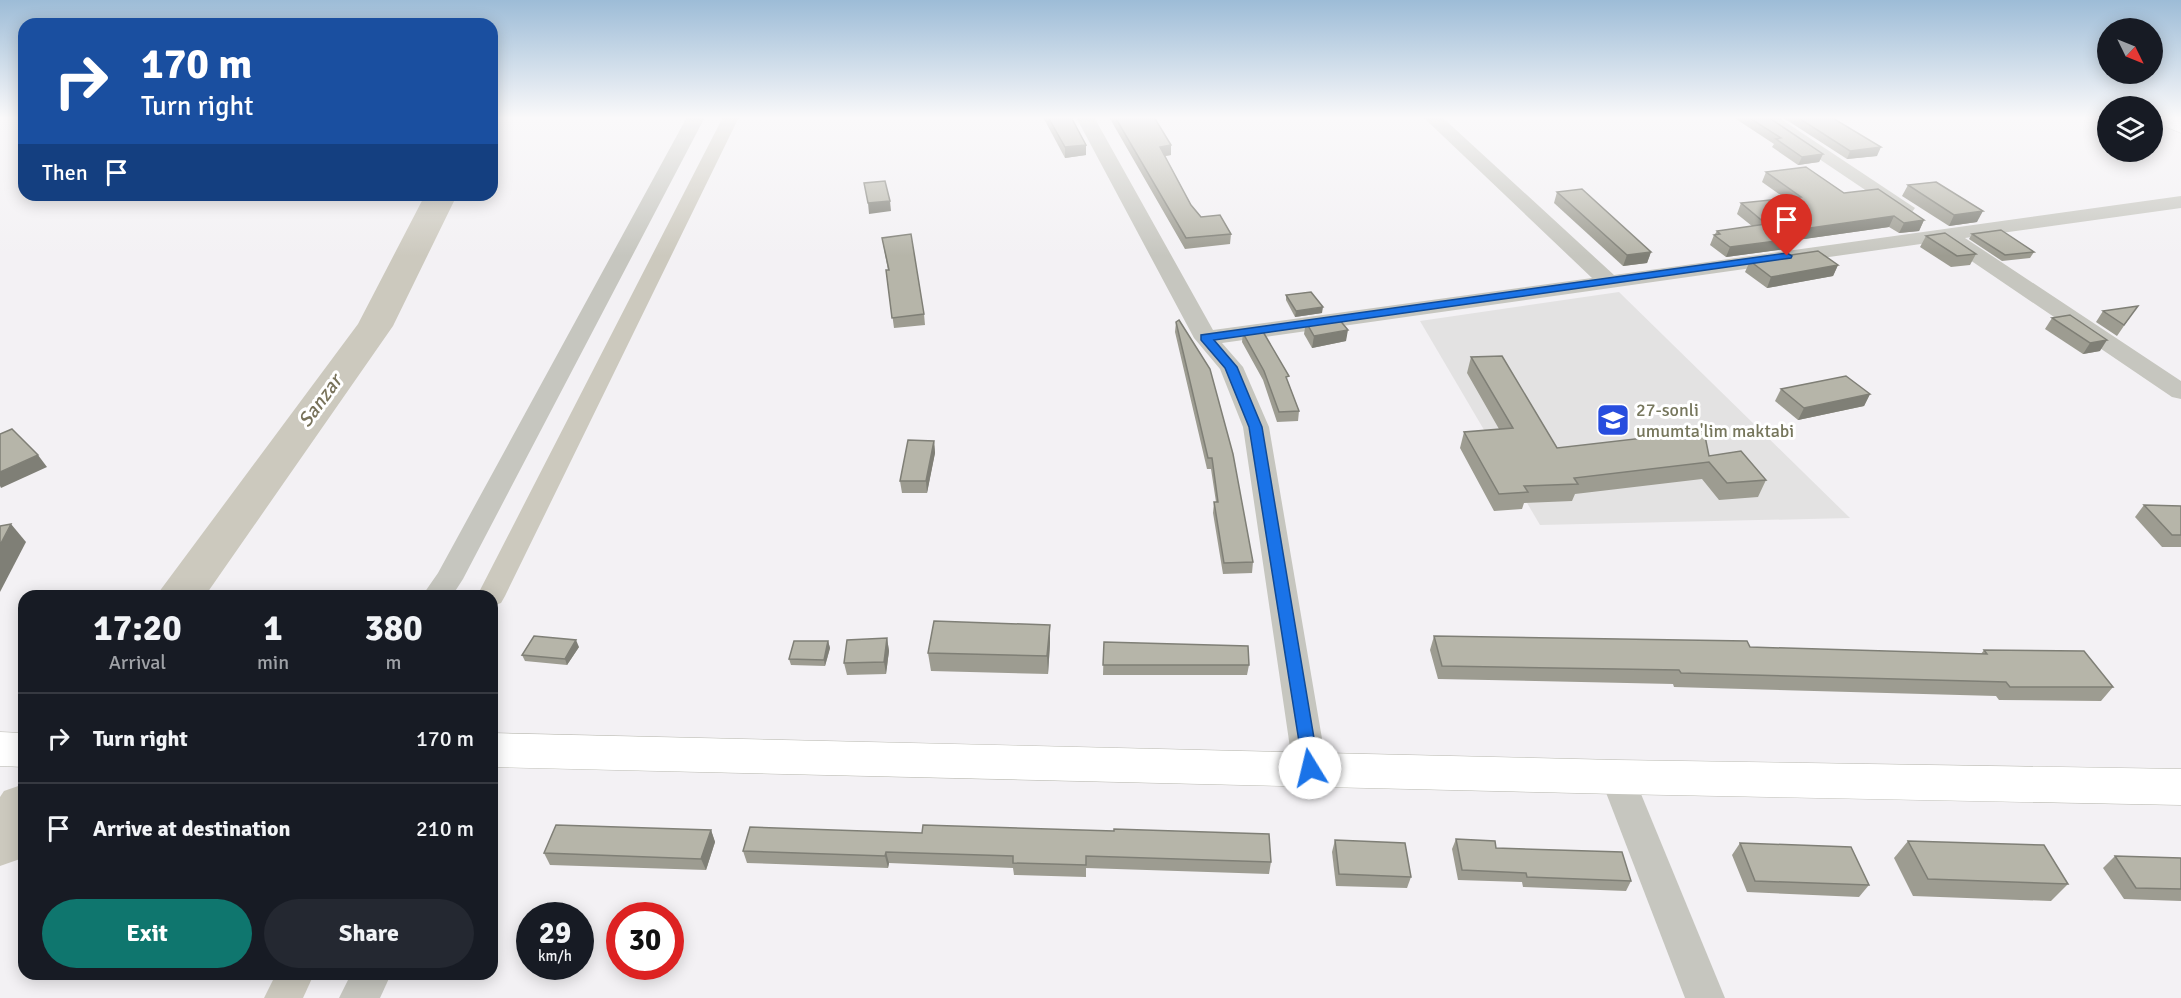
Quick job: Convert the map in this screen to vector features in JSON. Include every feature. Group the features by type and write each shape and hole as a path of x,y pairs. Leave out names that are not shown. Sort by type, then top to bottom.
{"main road":[{"path":"0,750 18,750"},
{"path":"498,750 1617,777 2181,787"}],"street":[{"path":"440,590 671,164"},
{"path":"1110,164 1206,338 1231,367 1256,427 1310,768"},
{"path":"1482,164 1609,282"},
{"path":"1836,164 2181,392"},
{"path":"1206,338 2181,202"},
{"path":"1617,777 1705,998"},
{"path":"359,998 369,980"}],"shaded area":[{"name":"27-sonli umumta'lim maktabi","path":"1619,292 1850,518 1540,525 1420,321"}],"building":[{"path":"1142,164 1169,164 1191,205 1201,217 1220,215 1231,234 1186,238"},
{"path":"1806,167 1844,193 1878,189 1924,220 1904,223 1894,216 1789,231 1798,238 1730,247 1714,235 1720,234 1717,231 1766,224 1741,203 1801,197 1766,172"},
{"path":"885,181 890,201 868,203 864,183"},
{"path":"1936,182 1983,211 1954,215 1908,185"},
{"path":"1582,189 1651,252 1627,255 1557,192"},
{"path":"2001,230 2034,252 2005,255 1972,234"},
{"path":"1945,233 1976,254 1957,256 1926,236"},
{"path":"911,234 924,314 892,318 886,270 889,270 882,238"},
{"path":"1818,251 1838,265 1771,277 1750,261"},
{"path":"1311,292 1323,307 1296,311 1286,295"},
{"path":"2138,306 2124,325 2103,311"},
{"path":"2070,315 2107,340 2090,343 2052,318"},
{"path":"1338,318 1348,330 1314,336 1306,322"},
{"path":"1179,320 1210,369 1233,454 1253,562 1224,563 1214,502 1218,502 1212,458 1208,458 1176,322"},
{"path":"1262,330 1289,376 1286,377 1299,411 1279,412 1264,371 1243,333"},
{"path":"1502,356 1557,448 1704,431 1709,456 1741,451 1766,480 1727,483 1709,462 1574,478 1578,484 1524,486 1528,492 1499,494 1464,432 1513,428 1471,357"},
{"path":"1846,376 1870,394 1804,408 1781,389"},
{"path":"12,429 38,455 0,472 0,434"},
{"path":"908,440 934,441 926,481 900,481"},
{"path":"2144,505 2181,506 2181,535 2172,535"},
{"path":"11,524 0,545 0,526"},
{"path":"934,621 1050,625 1047,656 928,653"},
{"path":"534,636 576,640 565,659 522,655"},
{"path":"1434,636 1747,641 1750,647 1987,654 1984,650 2084,651 2113,687 2010,687 2006,682 1681,673 1679,670 1442,666"},
{"path":"887,638 884,662 844,663 847,640"},
{"path":"794,641 828,641 824,660 789,659"},
{"path":"1104,642 1248,646 1249,665 1103,665"},
{"path":"556,825 711,830 701,859 544,853"},
{"path":"923,825 1269,834 1271,862 1086,856 1086,865 1013,863 1013,856 886,852 885,856 743,851 750,827 922,833"},
{"path":"1456,839 1495,841 1496,848 1622,852 1631,881 1527,877 1526,873 1462,870"},
{"path":"1335,840 1405,843 1411,877 1339,874"},
{"path":"1908,841 2044,845 2068,884 1928,879"},
{"path":"1740,843 1851,847 1869,885 1755,881"},
{"path":"2115,856 2181,858 2181,889 2136,888"}],"waterway":[{"path":"494,590 708,164"},
{"name":"Sanzar","path":"183,590 375,326 438,201"},
{"name":"Sanzar","path":"0,841 18,816"},
{"path":"283,998 293,980"}],"place":[{"name":"27-sonli umumta'lim maktabi","path":"1613,420"}],"route":[{"path":"1310,768 1256,427 1231,367 1206,338 1787,256"}]}
